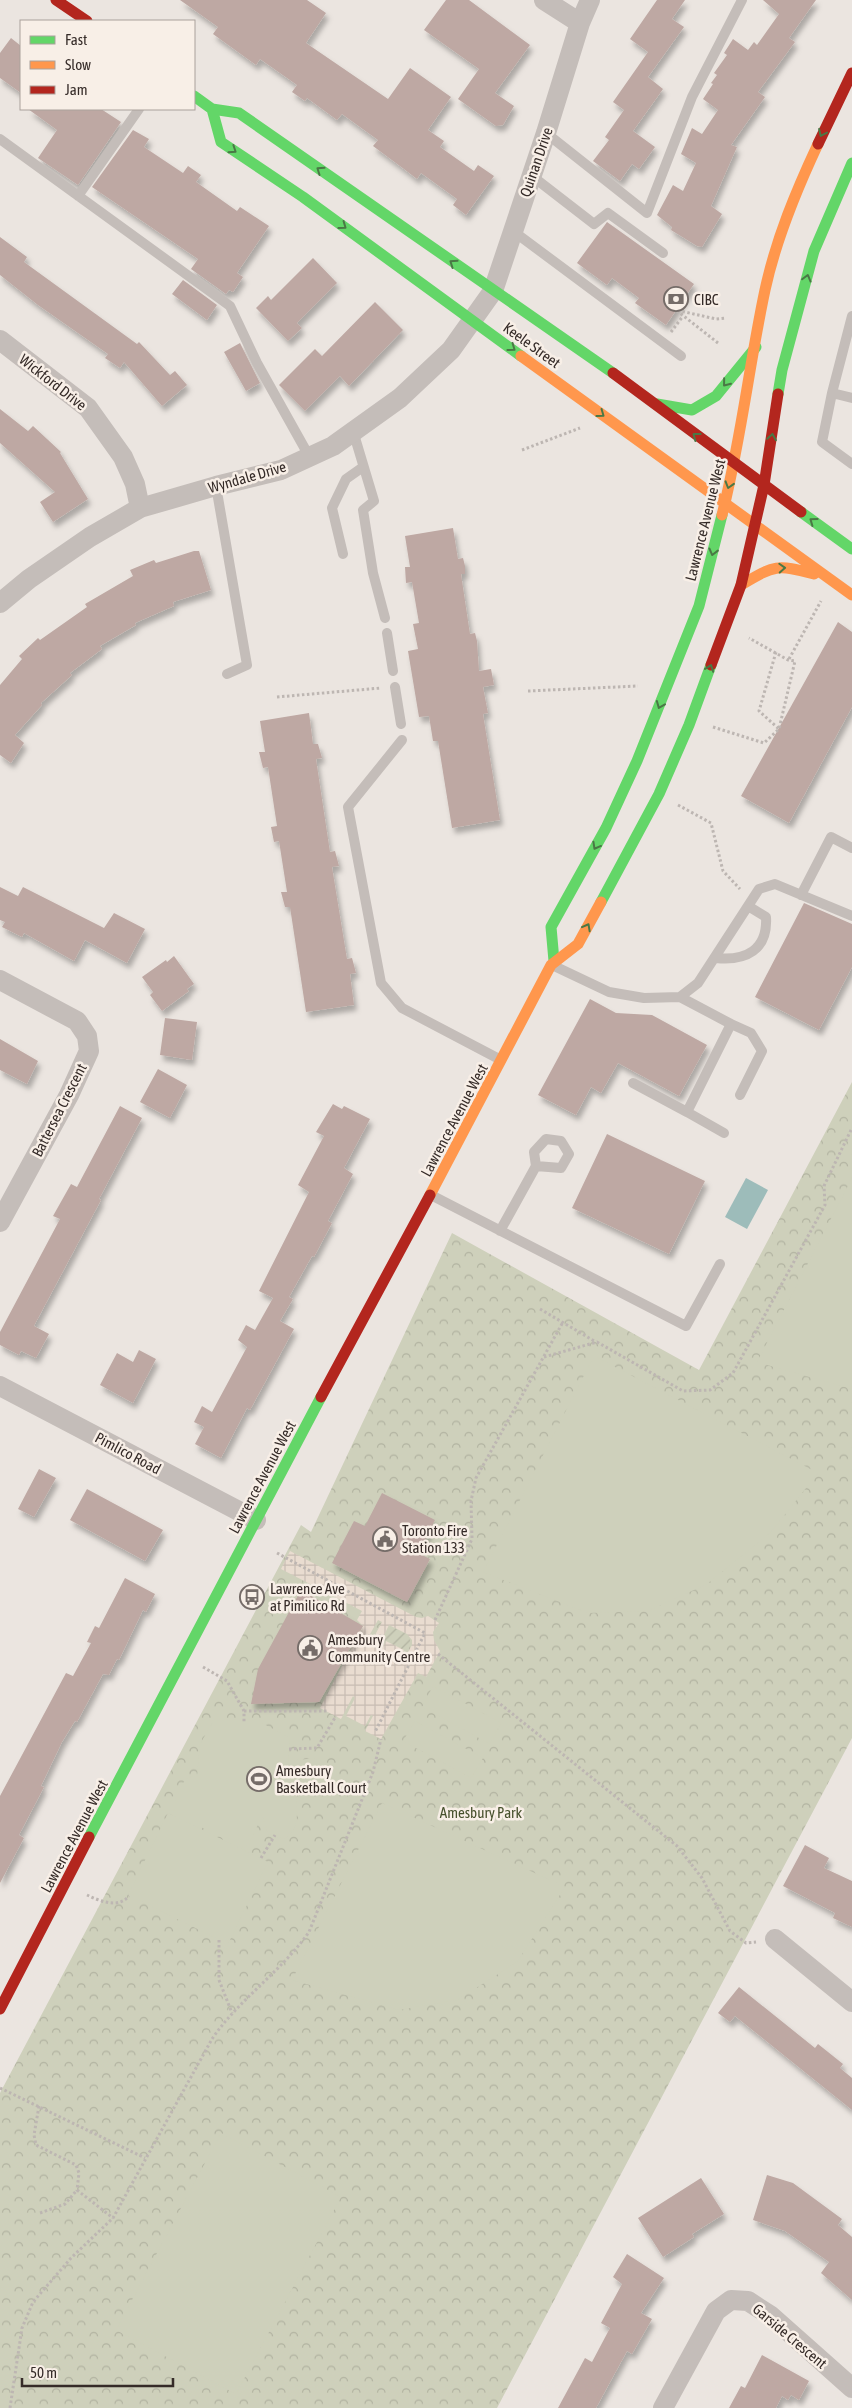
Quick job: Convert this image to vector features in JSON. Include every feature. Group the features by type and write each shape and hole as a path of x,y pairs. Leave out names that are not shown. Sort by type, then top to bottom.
{"main road":[{"path":"56,0 86,20"},
{"name":"Lawrence Avenue West","path":"553,963 550,927 606,828 637,761 699,606 735,465 757,346 765,289 793,196 848,90 852,73"},
{"name":"Keele Street","path":"195,97 212,109 238,113 651,402 852,550"},
{"name":"Keele Street","path":"212,109 221,142 303,197 473,319 755,527 852,595"},
{"name":"Lawrence Avenue West","path":"0,2009 256,1520 431,1195 553,963 578,944 659,794 689,725 741,585 764,485 782,370 811,260 852,163"},
{"path":"651,402 692,410 716,396 757,346"},
{"path":"741,585 767,570 784,566 826,576"}],"street":[{"path":"544,0 580,23"},
{"name":"Quinan Drive","path":"473,319 493,291 546,134 580,23 590,0"},
{"name":"Wyndale Drive","path":"0,603 29,579 90,537 140,508 281,470 333,446 400,398 451,350 473,319"},
{"name":"Wickford Drive","path":"0,340 88,408 123,457 135,484 140,508"},
{"name":"Battersea Crescent","path":"0,980 77,1021 87,1036 89,1051 69,1095 0,1222"},
{"name":"Pimlico Road","path":"0,1386 256,1520"},
{"path":"775,1940 852,2002"},
{"name":"Garside Crescent","path":"663,2408 716,2311 731,2300 748,2301 771,2316 852,2388"}],"lane":[{"path":"546,134 648,213 692,98 742,0"},
{"path":"78,196 138,110"},
{"path":"0,139 230,306 258,363 309,456"},
{"path":"532,176 594,224 608,213 663,253"},
{"path":"513,231 680,356"},
{"path":"852,316 832,392 822,442 852,464"},
{"path":"832,392 852,398"},
{"path":"353,431 374,501 363,510 373,572 385,618"},
{"path":"343,554 332,508 346,479 363,466"},
{"path":"216,486 247,665 227,674"},
{"path":"387,633 393,671"},
{"path":"395,687 401,724"},
{"path":"402,740 348,807 381,983 402,1008 502,1061"},
{"path":"801,895 831,837 852,848"},
{"path":"680,997 698,983 759,889 775,884 852,916"},
{"path":"716,958 731,960 748,956 756,949 766,930 766,917 748,906"},
{"path":"553,963 609,992 644,998 680,997 751,1033 762,1051 740,1095"},
{"path":"687,1112 731,1024"},
{"path":"633,1083 724,1133"},
{"path":"500,1231 536,1166"},
{"path":"431,1195 686,1326 720,1264"}],"path":[{"path":"718,343 676,310 716,319 726,318"},
{"path":"670,334 683,316"},
{"path":"522,450 581,427"},
{"path":"788,660 822,599"},
{"path":"710,726 764,743 779,728 796,661 788,660 749,638"},
{"path":"776,652 759,711 779,728"},
{"path":"528,691 638,686"},
{"path":"277,697 395,687"},
{"path":"673,802 712,823 723,871 740,889"},
{"path":"540,1309 683,1391 710,1390 733,1373 825,1205 824,1186 852,1128"},
{"path":"435,1620 472,1539 471,1501 476,1478 563,1322"},
{"path":"544,1356 597,1342"},
{"path":"277,1553 425,1633 375,1732"},
{"path":"438,1654 677,1846 702,1878 735,1936 746,1943 775,1940"},
{"path":"186,1656 227,1681 244,1711 244,1722"},
{"path":"244,1711 327,1711"},
{"path":"289,1749 317,1748 336,1716"},
{"path":"10,2408 22,2328 33,2302 71,2258 113,2218 212,2040 232,2013 292,1954 313,1926 373,1772 381,1739"},
{"path":"261,1858 275,1835"},
{"path":"87,1895 112,1903 125,1901 129,1896"},
{"path":"219,1940 219,1980 232,2013"},
{"path":"0,2088 145,2158"},
{"path":"39,2106 34,2132 36,2144 39,2148 76,2165 79,2173 77,2190 65,2204 40,2213"},
{"path":"77,2190 113,2218"}],"green space":[{"name":"Amesbury Park","path":"852,1082 852,1738 497,2408 0,2408 0,2093 301,1525 311,1532 452,1233 699,1370"},
{"path":"852,1178 852,1389 757,1362"},
{"path":"594,1356 818,1473 771,1532 707,1584 648,1611 588,1613 483,1572"},
{"path":"389,1625 403,1632 410,1639 409,1648 402,1663 398,1661 404,1650 381,1651 377,1649"},
{"path":"433,1686 501,1723 490,1744 422,1707"},
{"path":"415,1721 483,1758 471,1778 403,1741"},
{"name":"Amesbury Basketball Court","path":"213,1722 260,1722 290,1738 288,1761 316,1758 316,1782 310,1790 297,1795 295,1825 293,1830 284,1839 268,1834 262,1815 249,1845 241,1847 175,1814 173,1807 185,1779 193,1776 197,1777 200,1744"},
{"path":"382,1803 565,1887 517,1962 457,2000 399,2010 292,1980"},
{"path":"168,1813 268,1862 228,1944 128,1895"},
{"path":"221,2133 341,2197 236,2394 116,2330"}],"shaded area":[{"path":"290,1551 416,1617 428,1616 439,1623 433,1632 434,1640 440,1651 426,1677 418,1673 381,1739 365,1731 373,1716 371,1715 365,1726 346,1716 355,1698 353,1696 341,1719 320,1708 363,1626 357,1620 362,1611 281,1569","holes":["378,1620 382,1622 369,1646 365,1643","389,1625 407,1634 412,1640 412,1645 402,1663 398,1661 404,1650 386,1641 381,1651 377,1649"]}],"water":[{"path":"746,1178 768,1190 747,1229 725,1217"}],"building":[{"path":"180,0 307,0 326,13 306,43 388,99 410,68 451,97 428,130 444,141 440,147 474,171 478,165 494,176 466,215 453,205 457,199 421,173 417,179 373,146 378,140 342,114 337,120 307,98 305,101 292,92 297,85 260,59 256,65 213,34 218,27"},
{"path":"446,0 469,0 530,45 495,93 514,106 503,125 496,126 458,99 479,69 424,30"},
{"path":"657,0 685,0 672,19 684,27 648,77 663,89 633,131 655,147 639,169 632,164 620,181 593,161 609,140 605,137 624,110 613,102 648,52 630,39"},
{"path":"763,0 816,0 789,38 795,42 758,92 765,97 731,145 737,147 711,206 722,214 702,247 697,246 671,230 672,227 657,215 673,185 683,191 696,163 681,154 692,128 702,134 718,110 703,99 717,75 714,73 727,55 724,53 733,39 748,50 754,42 757,45 779,14"},
{"path":"11,38 20,45 20,92 0,78 0,53"},
{"path":"29,110 103,110 121,122 78,185 38,158 57,130"},
{"path":"133,130 149,139 144,147 183,173 188,166 201,175 196,182 237,211 240,207 269,226 237,273 243,277 233,292 229,290 226,294 191,269 198,259 92,187"},
{"path":"607,222 694,284 666,325 635,303 639,298 612,278 607,285 577,263"},
{"path":"0,237 27,257 24,262 137,344 139,342 170,375 175,371 187,385 162,406 124,362 120,368 105,358 108,354 38,305 0,275"},
{"path":"313,258 337,283 297,323 302,328 288,341 256,308 268,296 271,300"},
{"path":"183,280 217,305 207,320 172,294"},
{"path":"375,302 403,330 349,386 340,376 305,411 279,385 315,349 322,356"},
{"path":"240,343 260,383 246,391 224,352"},
{"path":"0,409 28,431 33,426 61,452 88,499 53,522 40,502 55,492 0,443"},
{"path":"453,528 458,559 463,558 465,566 465,574 461,574 470,634 475,633 477,641 479,671 491,669 494,685 483,687 488,713 483,714 500,820 452,828 438,741 433,741 429,716 419,717 408,651 418,649 413,624 419,623 412,582 406,583 405,567 410,567 405,536"},
{"path":"199,551 211,590 173,602 174,606 135,623 136,625 100,646 102,649 70,673 72,675 41,703 42,705 15,735 24,743 11,763 0,755 0,685 22,659 19,656 38,638 40,640 87,607 85,604 133,576 130,570 154,560 156,563"},
{"path":"838,622 852,632 852,707 789,823 741,796"},
{"path":"309,713 313,744 318,744 322,758 316,759 330,852 335,851 339,866 332,867 347,959 352,958 356,973 350,974 354,1005 306,1012 290,907 285,907 281,892 287,892 279,841 274,842 271,827 277,826 268,767 263,768 259,752 265,752 260,721"},
{"path":"0,887 18,896 23,887 104,928 114,913 145,929 127,963 85,940 74,961 24,933 22,937 2,927 5,922 0,920"},
{"path":"804,903 852,924 852,967 819,1030 755,997"},
{"path":"174,956 194,984 187,989 189,991 162,1011 150,995 153,992 142,977"},
{"path":"590,999 616,1013 652,1015 707,1045 679,1096 618,1063 601,1093 591,1087 576,1115 538,1095"},
{"path":"165,1018 197,1022 192,1060 160,1055"},
{"path":"0,1039 38,1061 27,1084 0,1070"},
{"path":"158,1069 187,1085 170,1118 140,1102"},
{"path":"333,1104 342,1109 344,1106 370,1119 344,1168 353,1174 328,1221 332,1223 314,1257 312,1256 289,1297 293,1299 280,1321 294,1329 250,1410 247,1408 221,1458 195,1444 204,1427 194,1422 202,1406 212,1412 247,1347 238,1340 246,1325 255,1330 273,1298 259,1291 309,1192 298,1185 324,1136 316,1132"},
{"path":"120,1106 142,1118 34,1326 49,1334 36,1358 21,1351 19,1355 0,1345 0,1332 60,1219 53,1216 71,1184 77,1187"},
{"path":"607,1134 705,1181 669,1254 572,1208"},
{"path":"139,1350 156,1359 133,1403 100,1385 117,1353 133,1362"},
{"path":"39,1469 56,1478 34,1517 18,1509"},
{"path":"87,1489 163,1530 145,1561 70,1520"},
{"name":"Toronto Fire Station 133","path":"382,1493 435,1520 418,1553 430,1559 407,1602 332,1563 354,1521 365,1526"},
{"path":"125,1578 155,1594 146,1612 143,1610 119,1660 117,1659 109,1675 103,1674 77,1722 75,1721 62,1742 41,1786 44,1787 19,1835 24,1838 0,1883 0,1796 66,1673 73,1676 91,1643 87,1642 95,1626 99,1628"},
{"name":"Amesbury Community Centre","path":"301,1590 363,1626 319,1702 251,1704 258,1669"},
{"path":"805,1845 829,1858 824,1868 852,1881 852,1927 833,1918 835,1913 783,1886"},
{"path":"739,1987 815,2048 818,2044 843,2064 840,2068 852,2078 852,2110 735,2016 730,2022 718,2013"},
{"path":"767,2175 793,2183 842,2219 838,2225 852,2237 852,2300 821,2273 829,2262 785,2231 753,2220"},
{"path":"701,2178 724,2214 692,2234 694,2237 663,2257 638,2218"},
{"path":"627,2254 664,2278 641,2313 652,2319 632,2354 627,2351 596,2408 558,2408 585,2358 592,2362 610,2328 601,2323 622,2284 613,2277"},
{"path":"762,2355 809,2381 799,2400 791,2395 788,2400 782,2396 776,2408 729,2408 741,2386 745,2388"}],"traffic: fast":[{"path":"195,97 212,109 239,113 613,373"},
{"path":"212,109 221,142 303,197 521,356"},
{"path":"778,394 782,370 814,251 852,163"},
{"path":"657,404 692,410 716,396 756,347"},
{"path":"801,512 852,549"},
{"path":"554,961 551,927 606,828 637,761 699,606 722,515"},
{"path":"601,902 659,794 689,725 711,665"},
{"path":"89,1837 321,1397"}],"traffic: slow":[{"path":"722,515 729,487 765,290 787,216 818,144"},
{"path":"521,356 852,595"},
{"path":"741,585 761,573 776,568 814,574"},
{"path":"430,1195 551,965 578,944 601,902"}],"traffic: jam":[{"path":"56,0 86,20"},
{"path":"818,144 852,73"},
{"path":"613,373 801,512"},
{"path":"711,665 741,585 764,485 778,394"},
{"path":"321,1397 430,1195"},
{"path":"0,2009 89,1837"}],"place":[{"name":"CIBC","path":"676,299"},
{"name":"Toronto Fire Station 133","path":"385,1539"},
{"name":"Lawrence Ave at Pimilico Rd","path":"252,1597"},
{"name":"Amesbury Community Centre","path":"310,1648"},
{"name":"Amesbury Basketball Court","path":"259,1779"}]}
